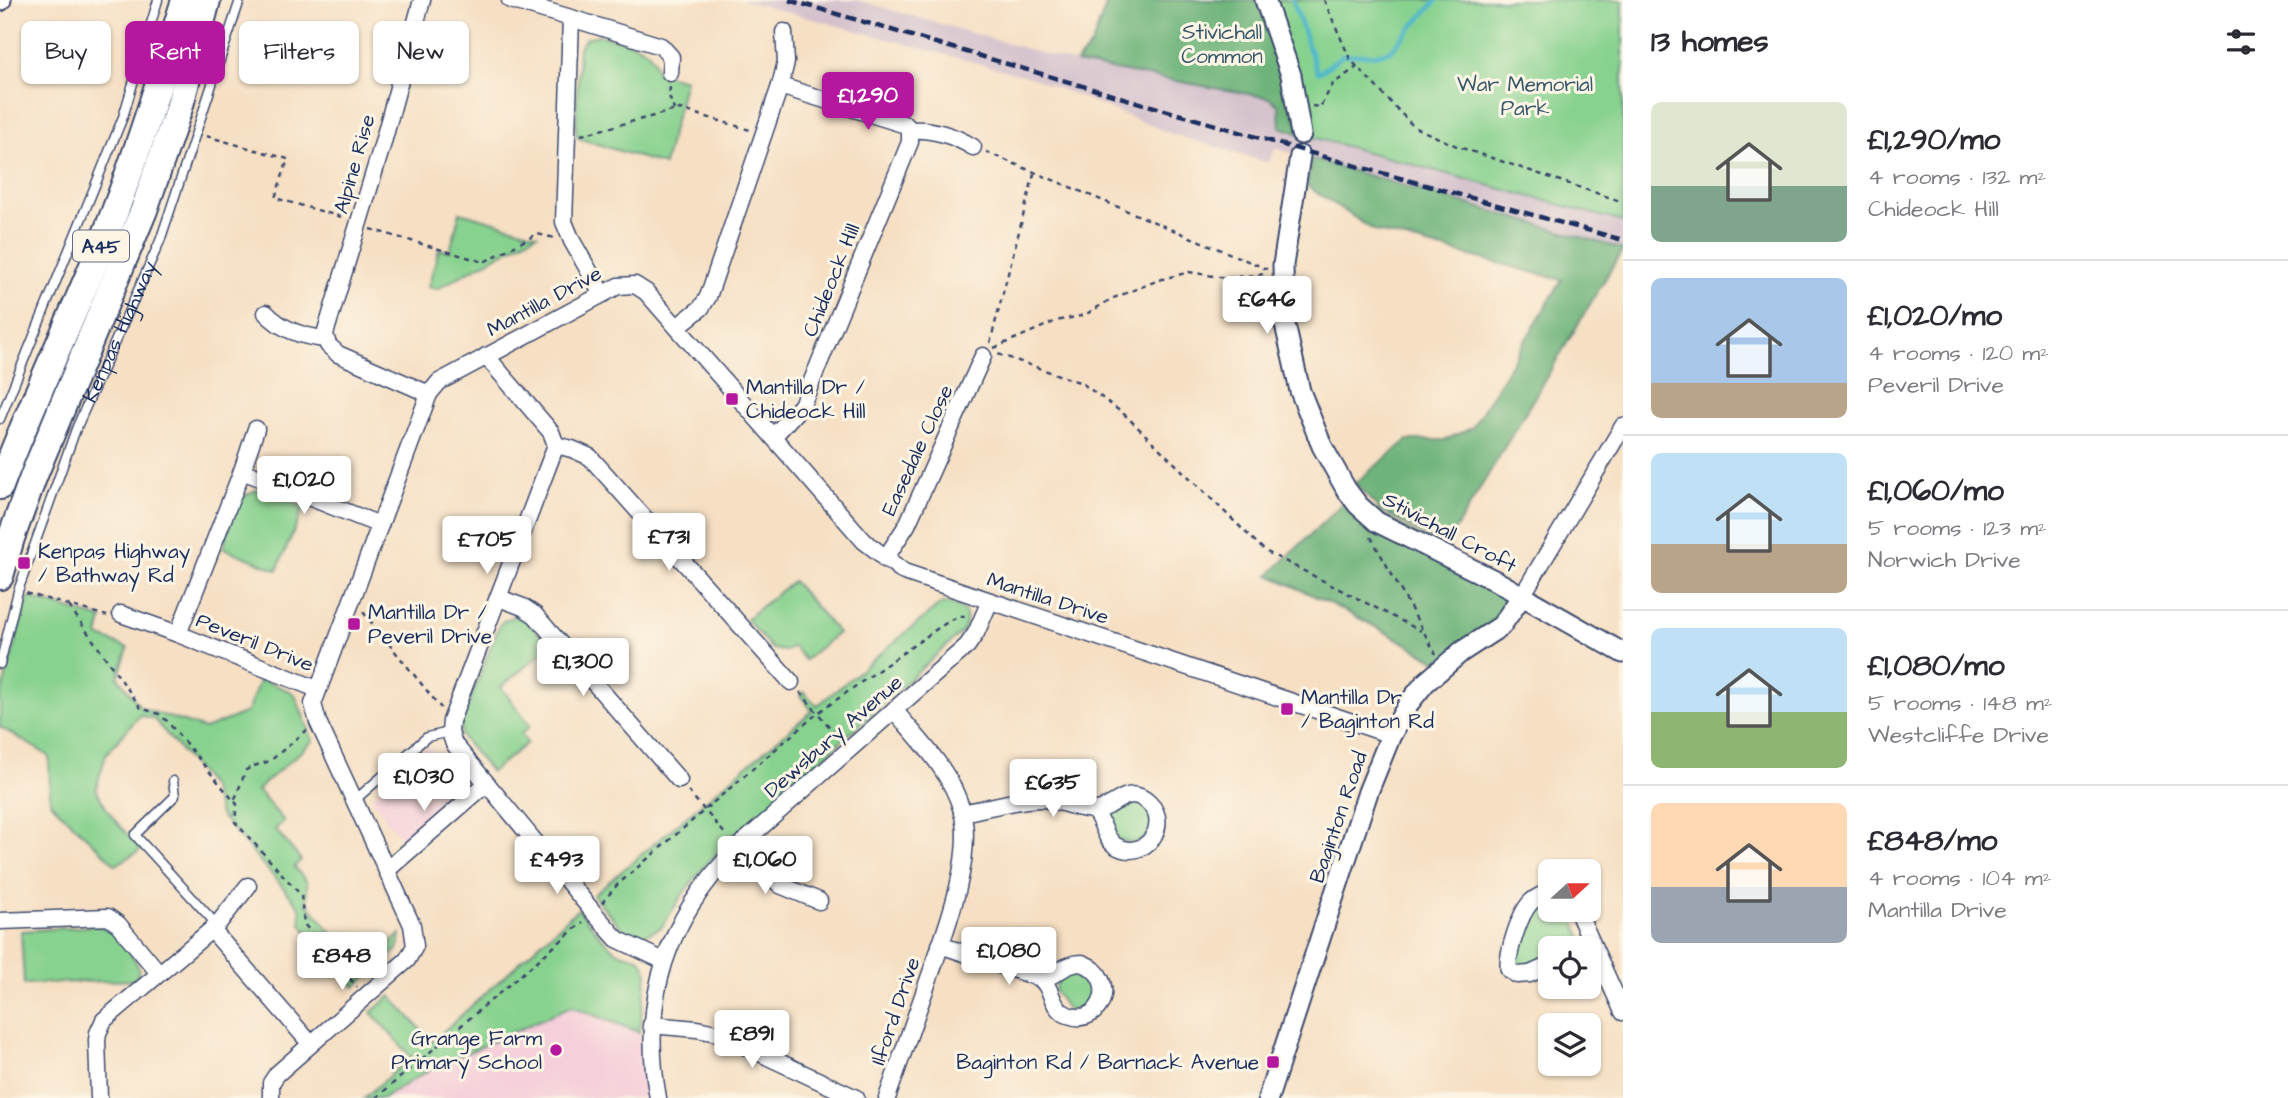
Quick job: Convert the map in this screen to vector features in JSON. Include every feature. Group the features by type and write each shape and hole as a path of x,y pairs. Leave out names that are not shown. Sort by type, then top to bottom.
{"highway":[{"name":"A45","path":"0,486 19,435 105,237 134,158 184,0"},
{"name":"Kenpas Highway","path":"9,584 11,538 34,475 144,209 180,105 208,0"},
{"path":"0,536 34,475"}],"street":[{"name":"Alpine Rise","path":"326,339 422,0"},
{"path":"510,0 685,53"},
{"path":"1265,0 1290,75 1300,131"},
{"path":"571,18 564,222 601,294"},
{"path":"677,327 701,308 708,297 780,86 786,62 784,32"},
{"path":"660,46 668,51 671,57 670,73"},
{"path":"780,86 901,123 910,130 919,129 960,139 973,147"},
{"name":"Chideock Hill","path":"773,437 802,405 910,142 910,130"},
{"name":"Stivichall Croft","path":"1300,156 1285,244 1283,305 1296,378 1322,446 1350,496 1377,522 1496,581 1623,653"},
{"name":"Mantilla Drive","path":"429,394 436,384 601,294 621,285 635,285 646,292 864,541 885,559 913,576 1391,735"},
{"path":"266,313 274,321 307,337 326,339 331,349 338,354 429,394 313,704 318,722 412,925 415,946 407,960 276,1074 271,1083 271,1098"},
{"name":"Easedale Close","path":"885,559 907,525 986,353"},
{"path":"486,356 551,432 556,445 451,726 454,744 617,939 664,961"},
{"path":"1522,596 1623,426"},
{"name":"Peveril Drive","path":"178,634 256,429"},
{"path":"556,445 590,457 790,682"},
{"path":"242,471 380,525"},
{"name":"Baginton Road","path":"1268,1098 1368,792 1391,735 1416,693 1443,665 1501,626 1522,596"},
{"path":"499,597 535,615 679,780"},
{"name":"Dewsbury Avenue","path":"658,1098 652,1068 651,1025 656,986 678,925 695,896 740,845 972,641 990,601"},
{"name":"Peveril Drive","path":"121,614 317,689"},
{"name":"Ilford Drive","path":"887,1098 940,945 965,845 962,813 955,792 942,768 894,710"},
{"path":"387,870 486,784"},
{"path":"962,813 1039,799 1093,810"},
{"path":"740,845 780,886 823,902"},
{"path":"99,1098 97,1040 100,1026 214,928 248,886"},
{"path":"1538,898 1525,911 1507,956 1509,970 1517,975 1538,970"},
{"path":"0,921 108,917 118,924 159,973"},
{"path":"214,928 310,1043"},
{"path":"940,945 1039,978"},
{"path":"1601,970 1623,1012"},
{"path":"651,1025 717,1033 856,1098"}],"lane":[{"path":"0,419 122,117 158,0"},
{"name":"Kenpas Highway","path":"0,664 9,584 160,241 240,0"},
{"path":"355,800 426,737 451,726"},
{"path":"173,781 175,796 135,835 214,928"}],"path":[{"path":"1324,0 1348,55 1414,127 1458,147 1623,202"},
{"path":"1300,131 1309,105 1320,107 1334,84 1357,67"},
{"path":"670,73 670,96 674,110"},
{"path":"568,138 680,109 763,134"},
{"path":"196,134 288,159 275,198 353,220 363,228 484,262 537,234 572,242"},
{"path":"973,147 1035,170 1277,273 1226,278 1189,272 1159,280 1111,299 1085,315 1056,321 986,353"},
{"path":"986,353 1035,170"},
{"path":"986,353 1082,383 1125,415 1265,551 1421,631"},
{"path":"1367,528 1421,631 1443,665"},
{"path":"9,584 69,607 106,617 121,614"},
{"path":"352,599 451,726"},
{"path":"69,607 141,708 167,721 234,801 235,822 301,895 304,925 365,996"},
{"path":"376,1098 594,913 617,885 819,712 958,616 984,616"},
{"path":"790,682 819,712 849,750"},
{"path":"234,801 246,770 270,761 318,722"},
{"path":"679,780 705,812 740,845"}],"shaded area":[{"path":"742,0 857,0 1076,63 1270,98 1279,107 1280,127 1623,222 1623,249 1275,148 1269,163 1172,134 1033,78"},
{"path":"428,746 461,783 402,839 372,797"},
{"name":"Grange Farm Primary School","path":"572,1006 639,1032 648,1098 383,1098 431,1069"}],"green space":[{"name":"Stivichall Common","path":"1108,0 1258,0 1301,134 1280,127 1279,106 1270,98 1076,63 1092,44"},
{"name":"War Memorial Park","path":"1258,0 1623,0 1623,222 1301,134"},
{"path":"598,35 644,49 654,62 656,72 685,80 664,165 578,138 579,48 586,38"},
{"path":"1311,159 1623,249 1445,547 1380,510 1355,483 1408,440 1445,440 1472,428 1562,280 1375,231 1307,186"},
{"path":"460,212 537,234 437,289 428,287 439,249 450,251"},
{"path":"262,490 304,507 277,570 223,548 240,503 253,491"},
{"path":"1350,496 1522,596 1443,665 1358,617 1269,575"},
{"path":"793,581 838,633 805,660 793,646 785,651 772,649 746,619"},
{"path":"28,597 102,619 98,636 128,648 118,677 141,708 205,729 247,712 260,679 295,695 313,741 257,790 284,821 275,829 301,860 294,867 307,882 307,903 361,967 401,934 398,949 355,987 301,924 300,907 220,815 211,787 154,719 140,715 106,754 96,789 116,822 142,849 116,865 50,802 49,756 0,727 0,699"},
{"path":"942,603 963,610 966,624 963,631 708,862 661,928 642,936 624,931 593,895 812,711 800,695 804,692 817,706"},
{"path":"514,616 527,620 550,646 501,687 530,726 521,734 527,743 491,772 464,740 461,724 499,626"},
{"path":"1128,800 1148,808 1153,828 1138,844 1117,840 1109,826 1111,812"},
{"path":"1538,904 1538,922 1575,922 1581,936 1538,936 1538,963 1524,969 1515,967 1513,952 1533,907"},
{"path":"578,909 610,946 621,953 639,958 645,966 647,974 639,1032 571,1006 431,1069 383,1098 364,1098 411,1057 371,1012 391,996 432,1042"},
{"path":"96,926 117,936 128,949 139,970 135,980 24,984 21,931"},
{"path":"1087,970 1100,989 1091,1008 1068,1010 1055,992 1056,984 1065,972"}],"waterway":[{"path":"1293,0 1317,72 1343,55 1373,55 1390,51 1437,0"}],"railway":[{"path":"789,0 1335,160 1623,240"}],"place":[{"name":"Mantilla Dr / Chideock Hill","path":"732,399"},
{"name":"Kenpas Highway / Bathway Rd","path":"24,563"},
{"name":"Mantilla Dr / Peveril Drive","path":"354,624"},
{"name":"Mantilla Dr / Baginton Rd","path":"1287,709"},
{"name":"Grange Farm Primary School","path":"556,1050"},
{"name":"Baginton Rd / Barnack Avenue","path":"1273,1062"}]}
